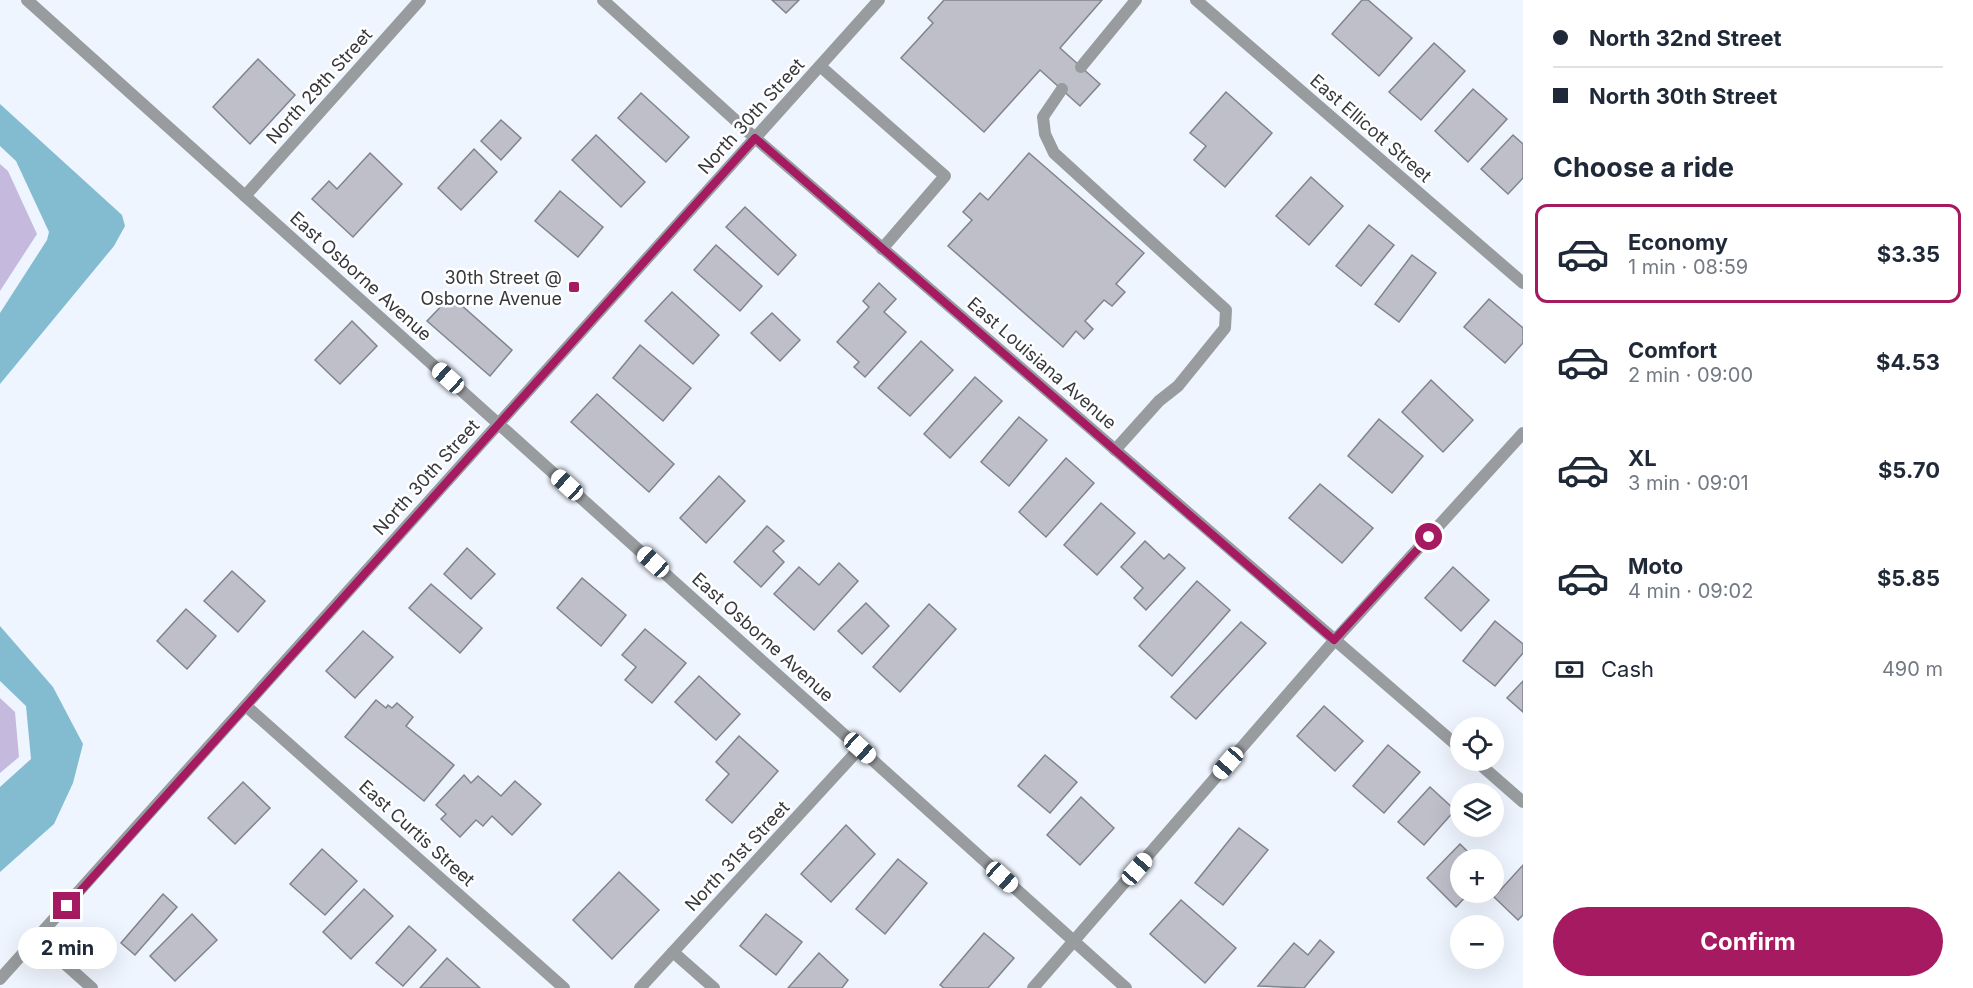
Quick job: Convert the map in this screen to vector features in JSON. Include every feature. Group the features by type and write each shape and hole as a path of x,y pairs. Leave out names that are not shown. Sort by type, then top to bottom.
{"street":[{"name":"East Osborne Avenue","path":"27,0 1126,988"},
{"name":"North 29th Street","path":"245,196 420,0"},
{"name":"East Louisiana Avenue","path":"603,0 882,249 1450,740"},
{"name":"North 30th Street","path":"0,979 879,0"},
{"path":"1081,67 1136,0"},
{"name":"East Ellicott Street","path":"1196,0 1523,283"},
{"path":"820,66 945,176 882,249"},
{"path":"1062,89 1043,117 1045,134 1054,153 1226,310 1225,328 1178,386 1158,401 1115,450"},
{"path":"1033,988 1334,640 1523,433"},
{"name":"East Curtis Street","path":"246,706 564,988"},
{"name":"North 31st Street","path":"640,988 860,748"},
{"path":"1488,771 1523,801"},
{"path":"37,939 92,988"},
{"path":"673,952 714,988"}],"shaded area":[{"path":"0,164 8,171 37,234 0,291"},
{"path":"0,698 15,712 19,757 0,773"}],"water":[{"path":"0,104 122,215 125,226 114,246 0,384 0,313 47,240 49,232 16,161 0,146"},
{"path":"0,626 53,687 83,744 73,783 54,824 0,872 0,787 31,759 26,706 0,681"}],"building":[{"path":"772,0 799,0 786,13"},
{"path":"944,0 1102,0 1060,48 1100,84 1080,106 1040,70 984,132 901,58 933,23 928,18"},
{"path":"1362,0 1368,0 1412,38 1379,76 1332,34"},
{"path":"1434,43 1465,71 1421,120 1389,92"},
{"path":"258,59 295,95 250,144 213,107"},
{"path":"1473,89 1507,119 1468,162 1435,131"},
{"path":"1226,92 1272,133 1225,187 1194,160 1206,146 1190,133"},
{"path":"641,93 689,137 666,162 618,118"},
{"path":"501,120 521,138 501,160 481,141"},
{"path":"596,135 645,182 621,207 572,160"},
{"path":"1513,135 1523,144 1523,178 1508,194 1481,169"},
{"path":"474,149 497,172 461,210 438,188"},
{"path":"370,153 402,184 353,237 312,199 329,181 337,189"},
{"path":"1029,153 1144,253 1116,284 1125,292 1112,306 1104,300 1085,321 1093,329 1084,339 1076,331 1063,347 948,246 972,220 963,212 980,193 988,200"},
{"path":"1311,177 1343,206 1309,245 1276,216"},
{"path":"560,191 603,227 578,257 535,221"},
{"path":"745,207 796,255 778,275 726,227"},
{"path":"1369,225 1394,245 1361,286 1336,266"},
{"path":"716,245 762,286 740,311 694,270"},
{"path":"1412,255 1436,273 1399,322 1375,304"},
{"path":"879,283 896,299 884,312 906,332 865,377 854,367 859,362 837,342 869,307 863,301"},
{"path":"672,292 719,335 693,364 645,321"},
{"path":"451,296 512,350 490,376 427,321"},
{"path":"1489,299 1523,328 1523,343 1505,363 1464,327"},
{"path":"772,313 800,340 780,361 751,333"},
{"path":"352,321 377,346 340,384 315,360"},
{"path":"921,341 953,370 910,416 878,388"},
{"path":"640,345 691,388 663,421 613,378"},
{"path":"975,377 1002,401 950,458 924,434"},
{"path":"1431,380 1473,420 1443,452 1402,412"},
{"path":"597,394 674,464 649,492 571,422"},
{"path":"1019,417 1047,440 1009,486 981,462"},
{"path":"1379,419 1423,456 1392,493 1348,456"},
{"path":"1066,458 1094,483 1046,537 1019,512"},
{"path":"719,476 745,501 706,543 680,518"},
{"path":"1320,484 1373,528 1342,563 1289,518"},
{"path":"1101,503 1135,533 1097,575 1064,545"},
{"path":"767,526 784,541 773,551 784,562 761,587 734,562"},
{"path":"1145,541 1164,559 1169,554 1185,568 1146,610 1134,598 1143,588 1121,567"},
{"path":"467,548 495,574 471,599 444,574"},
{"path":"839,563 858,581 814,630 774,594 799,567 819,585"},
{"path":"1453,567 1489,600 1461,631 1425,598"},
{"path":"232,571 265,601 238,632 204,601"},
{"path":"582,578 626,615 601,646 557,608"},
{"path":"1197,581 1230,610 1172,676 1139,646"},
{"path":"431,584 482,628 460,653 409,608"},
{"path":"866,603 889,626 862,654 838,631"},
{"path":"929,604 956,629 900,692 873,667"},
{"path":"186,609 216,636 187,669 157,641"},
{"path":"1495,621 1523,644 1523,653 1495,686 1463,661"},
{"path":"1241,622 1266,643 1196,719 1171,697"},
{"path":"645,629 686,663 652,703 625,680 636,667 622,655"},
{"path":"363,631 393,657 355,698 326,671"},
{"path":"699,676 740,714 716,740 675,702"},
{"path":"1523,681 1523,712 1507,698"},
{"path":"376,700 386,708 388,705 392,708 397,703 413,717 406,726 454,765 424,801 345,737"},
{"path":"1324,706 1363,741 1335,771 1297,736"},
{"path":"739,736 778,771 732,823 706,800 729,774 716,762"},
{"path":"1388,745 1420,772 1384,813 1353,786"},
{"path":"1045,755 1077,782 1050,813 1018,786"},
{"path":"464,775 471,783 478,776 501,796 515,781 541,804 512,835 492,816 483,826 476,820 460,837 441,819 446,814 436,805"},
{"path":"243,782 270,808 235,844 208,818"},
{"path":"1430,787 1450,805 1450,816 1424,845 1398,822"},
{"path":"1081,797 1114,828 1080,865 1047,835"},
{"path":"846,825 875,854 831,902 801,874"},
{"path":"1239,828 1268,850 1223,905 1195,883"},
{"path":"1460,844 1465,849 1455,849"},
{"path":"322,849 357,881 325,915 290,884"},
{"path":"1450,854 1450,901 1427,878"},
{"path":"898,859 927,883 885,934 856,909"},
{"path":"1523,865 1523,915 1518,920 1500,903 1504,903 1504,886"},
{"path":"619,872 659,910 612,959 573,920"},
{"path":"364,889 393,916 351,959 323,932"},
{"path":"163,894 177,907 135,955 121,943"},
{"path":"1181,900 1236,948 1205,983 1150,934"},
{"path":"192,914 217,940 175,981 150,956"},
{"path":"766,914 802,942 776,975 740,946"},
{"path":"409,926 436,950 403,986 376,963"},
{"path":"984,933 1014,958 988,988 944,988 940,985"},
{"path":"1320,940 1334,952 1304,988 1258,986 1294,943 1308,955"},
{"path":"819,953 848,980 842,988 788,988"},
{"path":"447,958 480,988 420,988"}],"place":[{"name":"30th Street @ Osborne Avenue","path":"574,287"}],"route":[{"path":"67,906 755,138 1334,640 1429,537"}]}
